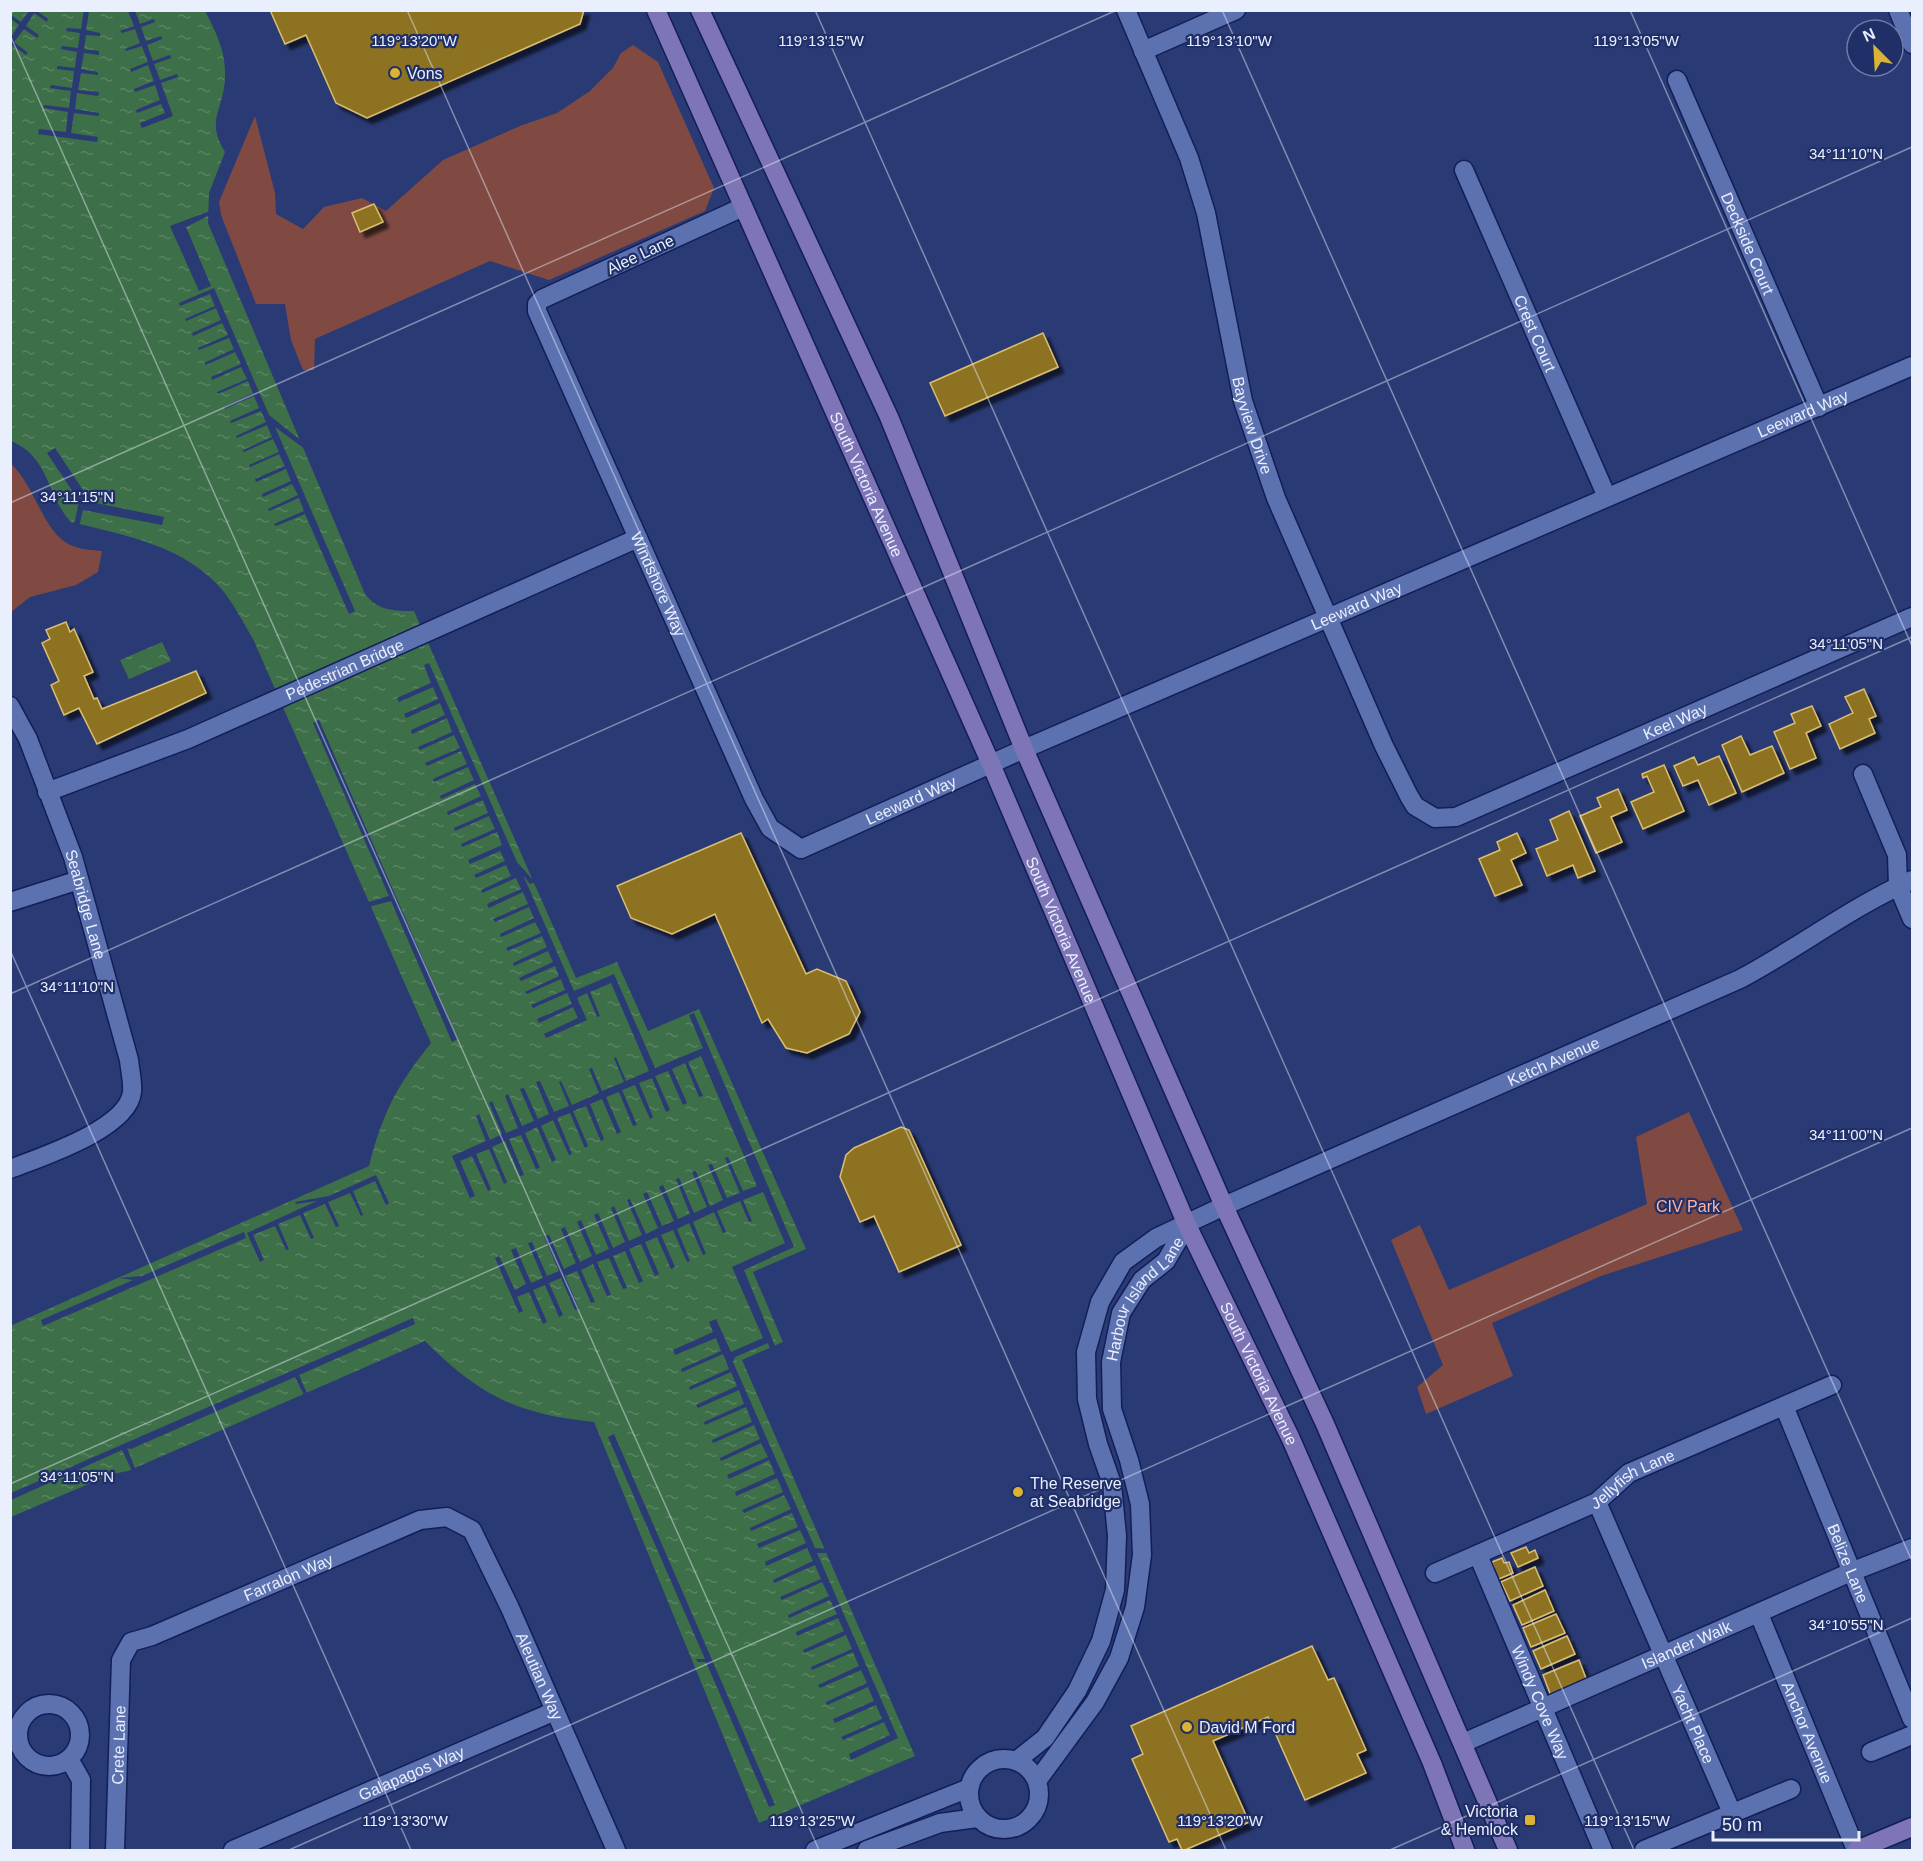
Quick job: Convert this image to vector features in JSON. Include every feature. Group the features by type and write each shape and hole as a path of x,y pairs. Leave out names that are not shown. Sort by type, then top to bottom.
{"main road":[{"name":"South Victoria Avenue","path":"656,10 991,765 1187,1225 1296,1450 1432,1763 1465,1851"},
{"path":"700,10 889,417 1024,749 1224,1206 1325,1424 1508,1851"},
{"path":"1856,1851 1912,1827"}],"street":[{"name":"Bayview Drive","path":"1126,10 1189,159 1206,213 1243,401 1259,452 1327,619 1410,796 1415,806 1435,818"},
{"path":"1143,51 1236,10"},
{"path":"1898,10 1912,44"},
{"name":"Deckside Court","path":"1677,80 1819,407"},
{"name":"Crest Court","path":"1464,170 1607,497"},
{"name":"Alee Lane","path":"537,304 542,299 743,207"},
{"name":"Windshore Way","path":"537,304 537,311 754,799 770,828 801,849"},
{"name":"Leeward Way","path":"801,849 1024,749 1912,366"},
{"name":"Pedestrian Bridge","path":"47,792 188,739 638,538"},
{"name":"Keel Way","path":"1435,818 1456,817 1912,617"},
{"name":"Seabridge Lane","path":"10,706 28,739 79,880 129,1060 132,1093 125,1110 105,1127 10,1169"},
{"path":"1863,774 1898,855 1912,919"},
{"path":"10,902 79,880"},
{"name":"Ketch Avenue","path":"1187,1225 1224,1206 1740,979 1787,954 1865,902 1905,883"},
{"name":"Harbour Island Lane","path":"1016,1761 1045,1738 1077,1691 1101,1641 1115,1590 1117,1536 1112,1484 1098,1444 1087,1399 1086,1352 1100,1302 1124,1262 1156,1238 1187,1225"},
{"name":"Harbour Island Lane","path":"1037,1781 1095,1702 1119,1658 1135,1607 1142,1555 1140,1503 1112,1409 1111,1362 1121,1313 1142,1280 1166,1261 1187,1225"},
{"name":"Jellyfish Lane","path":"1435,1573 1597,1502 1629,1473 1832,1385"},
{"name":"Belize Lane","path":"1784,1406 1912,1719"},
{"name":"Yacht Place","path":"1597,1502 1732,1813"},
{"name":"Farralon Way","path":"131,1642 152,1636 420,1520 447,1517"},
{"name":"Aleutian Way","path":"447,1517 472,1530 510,1608 616,1851"},
{"name":"Islander Walk","path":"1463,1743 1851,1572 1912,1548"},
{"name":"Windy Cove Way","path":"1478,1555 1603,1851"},
{"name":"Anchor Avenue","path":"1759,1614 1856,1851"},
{"name":"Crete Lane","path":"115,1851 121,1660 131,1642"},
{"name":"Galapagos Way","path":"233,1851 555,1711"},
{"path":"1870,1752 1912,1735"},
{"path":"69,1759 81,1780 80,1851"},
{"path":"998,1759 1016,1761 1032,1773 1037,1781 1039,1801 1035,1810 1020,1825 1009,1829 997,1829 977,1818 972,1809 969,1788 980,1768 989,1762 998,1759"},
{"path":"815,1851 969,1788"},
{"path":"1644,1851 1791,1789"},
{"path":"867,1851 940,1823 977,1818"}],"green space":[{"path":"633,45 658,62 714,188 705,211 549,280 490,261 315,339 314,370 303,370 291,340 285,304 256,304 221,215 219,202 255,116 275,193 276,214 303,229 324,207 362,198 386,211 443,160 520,126 557,113 590,91 613,68 621,53"},
{"path":"11,464 27,484 54,532 73,546 102,551 98,572 76,585 30,597 11,612"},
{"name":"CIV Park","path":"1689,1112 1743,1230 1601,1276 1492,1323 1513,1376 1426,1414 1417,1387 1443,1365 1391,1240 1420,1225 1449,1290 1647,1204 1636,1137"}],"water":[{"path":"11,11 205,11 209,18 219,40 225,64 224,85 216,130 225,152 209,193 208,223 365,594 381,607 414,611 576,978 617,962 648,1031 699,1009 806,1249 753,1272 783,1342 742,1360 915,1756 759,1823 594,1422 543,1414 501,1399 464,1376 425,1341 128,1471 112,1474 11,1517 10,1326 369,1166 392,1101 431,1043 253,639 228,597 209,576 192,563 173,553 134,538 71,522 57,501 41,467 24,448 11,441"},
{"path":"162,642 171,661 129,679 120,660"}],"pier":[{"path":"84,10 89,11 86,30 100,33 100,36 86,35 84,49 99,51 99,55 84,53 81,69 98,72 98,75 81,73 78,90 99,92 98,96 77,93 75,109 99,113 99,116 74,113 71,133 98,137 97,142 38,134 39,129 66,132 68,112 44,108 44,105 69,108 71,91 50,88 51,85 72,88 74,71 57,69 57,66 75,68 77,52 61,49 62,46 78,48 80,33 66,31 67,28 81,29"},
{"path":"29,11 37,11 48,19 47,22 34,13 26,26 39,35 37,38 24,29 14,42 28,53 26,55 12,45 11,47 11,37 19,25 11,19 11,15 21,22"},
{"path":"128,11 135,11 140,24 154,19 155,22 141,27 146,41 161,36 162,39 147,45 153,61 170,55 171,58 154,64 160,80 177,74 178,77 161,83 173,116 142,128 140,123 165,113 161,104 137,113 136,110 160,100 155,85 135,92 134,89 154,81 148,65 131,72 130,69 148,62 142,46 126,51 125,49 140,43 135,29 122,33 120,31 134,26"},
{"path":"210,211 210,215 186,227 211,286 199,291 170,226"},
{"path":"214,288 269,415 304,443 309,452 275,427 355,611 349,614 305,514 276,526 274,524 304,511 299,498 269,511 268,509 298,495 292,484 263,497 262,494 291,481 286,469 256,482 255,479 285,466 279,454 250,467 249,465 279,452 273,439 244,452 243,450 272,437 267,425 237,438 236,436 266,422 261,411 231,423 230,421 259,408 254,396 225,409 224,407 253,393 248,381 218,394 217,392 247,379 241,367 212,380 211,377 241,364 235,352 206,365 204,363 234,349 229,338 199,350 198,348 228,335 222,323 193,336 192,333 221,320 216,308 186,321 185,319 215,306 210,294 180,306 179,303"},
{"path":"55,448 91,502 164,517 162,525 83,510 79,527 74,525 79,501 47,453"},
{"path":"429,663 517,862 535,882 530,884 523,875 574,991 614,974 655,1068 703,1048 689,1015 694,1013 794,1247 744,1270 775,1346 770,1348 768,1343 735,1357 733,1362 815,1548 826,1549 828,1553 817,1553 898,1738 851,1760 849,1754 890,1735 884,1722 843,1740 841,1737 882,1719 876,1705 835,1723 833,1719 874,1701 868,1687 827,1705 826,1702 867,1683 861,1670 820,1688 818,1685 859,1666 853,1652 812,1670 811,1667 852,1649 846,1635 804,1653 803,1650 844,1631 838,1618 797,1636 796,1632 837,1614 830,1600 789,1618 788,1615 829,1596 822,1582 782,1600 780,1597 821,1579 815,1565 774,1583 773,1580 813,1561 807,1548 766,1566 765,1562 806,1543 800,1530 759,1548 757,1544 798,1527 792,1513 751,1531 750,1528 791,1509 784,1495 744,1513 742,1510 783,1492 777,1478 736,1496 735,1492 775,1474 769,1460 729,1479 727,1475 768,1457 761,1443 721,1461 720,1458 760,1439 754,1425 713,1443 712,1440 752,1422 746,1407 705,1425 704,1422 744,1404 739,1390 698,1408 696,1405 737,1386 731,1372 690,1390 689,1387 729,1369 723,1354 682,1372 681,1369 721,1351 716,1338 675,1355 673,1350 713,1332 709,1322 716,1319 731,1352 763,1338 732,1267 785,1243 763,1192 743,1200 752,1221 749,1222 740,1201 717,1211 726,1232 723,1233 714,1212 693,1222 706,1254 703,1255 689,1223 677,1229 690,1261 687,1262 673,1230 661,1235 675,1267 671,1269 657,1237 645,1242 659,1274 655,1276 641,1244 629,1249 643,1281 639,1283 625,1251 613,1256 627,1288 623,1289 609,1258 597,1262 611,1295 607,1296 593,1264 581,1270 595,1302 591,1303 577,1271 565,1276 579,1309 575,1310 561,1278 549,1283 563,1315 559,1317 545,1285 533,1290 547,1322 543,1324 529,1292 517,1297 523,1311 519,1313 495,1258 499,1256 515,1290 526,1284 511,1250 516,1248 531,1283 543,1278 528,1243 532,1242 547,1276 559,1271 544,1236 549,1235 564,1269 576,1263 561,1229 565,1227 580,1262 592,1256 577,1222 581,1220 596,1255 609,1249 594,1215 598,1213 613,1248 625,1242 611,1208 614,1206 629,1241 642,1235 627,1200 630,1199 646,1234 658,1228 643,1194 647,1192 662,1226 674,1221 659,1187 663,1185 678,1219 690,1214 676,1179 679,1178 694,1213 707,1207 692,1172 696,1171 710,1206 723,1200 708,1165 712,1164 727,1198 740,1193 725,1158 728,1157 743,1191 757,1186 701,1056 688,1062 703,1096 699,1097 685,1063 672,1069 687,1103 683,1105 668,1071 655,1076 670,1110 666,1112 652,1078 639,1083 653,1117 650,1119 635,1085 622,1090 637,1125 633,1126 619,1092 606,1097 621,1132 617,1134 602,1099 590,1104 604,1139 601,1141 586,1106 573,1111 588,1146 585,1148 570,1113 557,1118 572,1154 569,1155 553,1120 541,1126 556,1160 552,1162 537,1127 525,1133 540,1168 536,1169 521,1135 509,1139 524,1175 520,1176 505,1141 492,1147 507,1182 504,1184 489,1149 476,1154 491,1189 488,1191 472,1156 460,1161 475,1196 470,1198 452,1156 486,1141 476,1116 479,1114 490,1140 502,1134 489,1103 492,1101 506,1133 518,1128 505,1096 508,1094 522,1126 534,1121 520,1089 524,1088 538,1119 549,1114 536,1082 540,1081 554,1112 569,1106 559,1082 561,1081 572,1105 599,1093 589,1069 592,1068 602,1091 624,1082 614,1058 616,1057 626,1081 649,1071 611,983 590,992 600,1016 597,1017 587,993 577,998 587,1020 546,1038 544,1034 578,1018 573,1007 539,1023 537,1019 572,1004 567,993 533,1008 531,1005 565,990 561,979 527,994 525,992 559,976 555,966 521,981 519,978 553,962 548,951 514,966 513,963 547,947 542,936 508,951 506,948 541,933 535,922 501,937 500,934 534,918 529,907 495,922 493,919 528,904 523,892 489,908 487,904 521,889 516,878 482,893 481,890 511,876 506,865 476,878 474,875 505,861 500,851 470,864 468,860 502,845 497,832 462,847 461,844 495,829 489,816 455,831 454,828 488,813 483,800 448,815 447,812 481,796 475,784 441,799 440,796 474,780 468,767 434,782 433,779 467,764 461,751 427,766 425,763 460,748 454,735 420,750 418,747 452,732 447,718 412,734 411,730 445,715 440,703 406,718 404,714 438,699 433,687 399,702 397,698 431,683 424,665"},
{"path":"319,720 458,1039 452,1042 391,901 368,907 366,903 389,896 313,723"},
{"path":"376,1175 389,1203 386,1205 375,1181 353,1191 363,1215 361,1216 350,1193 328,1202 339,1226 336,1227 325,1204 303,1213 314,1238 311,1239 300,1215 278,1224 289,1249 286,1250 275,1226 253,1235 264,1260 260,1262 247,1233 317,1201 296,1204 295,1202 329,1196"},
{"path":"244,1232 246,1238 43,1326 41,1320 133,1280 119,1278 142,1276"},
{"path":"413,1318 415,1324 299,1375 308,1396 305,1397 295,1377 131,1449 127,1448 136,1471 133,1473 122,1450 11,1500 11,1493"},
{"path":"614,1434 775,1805 769,1807 706,1662 698,1662 696,1659 705,1659 608,1437"}],"building":[{"name":"Vons","path":"270,10 584,10 580,24 367,118 336,103 306,35 285,44"},
{"path":"374,204 383,222 360,232 352,213"},
{"path":"1043,333 1058,367 945,416 930,383"},
{"path":"66,622 70,632 74,629 93,672 84,676 94,699 97,698 102,709 196,671 206,693 97,744 79,708 64,715 51,685 59,681 42,643 50,639 46,630"},
{"path":"1864,689 1876,716 1869,719 1875,733 1840,749 1829,724 1853,713 1845,697"},
{"path":"1812,706 1821,726 1806,733 1816,758 1790,769 1774,732 1795,723 1791,714"},
{"path":"1741,736 1750,755 1772,746 1784,773 1742,792 1722,745"},
{"path":"1719,756 1736,793 1709,805 1698,780 1683,786 1674,766 1694,757 1698,765"},
{"path":"1664,765 1684,811 1643,829 1631,802 1654,792 1647,776 1643,778 1642,774"},
{"path":"1618,789 1627,810 1611,817 1622,842 1596,853 1580,816 1601,807 1597,798"},
{"path":"1569,811 1595,871 1578,878 1573,865 1547,876 1536,849 1558,840 1550,820"},
{"path":"741,833 806,974 817,969 846,981 860,1012 849,1034 807,1053 786,1048 768,1019 762,1023 715,914 672,934 631,918 617,886"},
{"path":"1517,833 1526,853 1511,860 1522,885 1495,896 1479,859 1500,850 1497,842"},
{"path":"901,1127 909,1130 961,1245 899,1272 874,1216 860,1222 840,1177 846,1155 854,1148"},
{"path":"1526,1547 1529,1553 1535,1550 1538,1558 1518,1567 1511,1553"},
{"path":"1502,1558 1504,1563 1509,1562 1513,1573 1494,1581 1489,1570 1494,1568 1492,1562"},
{"path":"1535,1567 1543,1586 1510,1601 1501,1582"},
{"path":"1545,1590 1554,1611 1522,1625 1513,1605"},
{"path":"1556,1614 1565,1633 1531,1647 1523,1628"},
{"path":"1567,1636 1575,1654 1541,1669 1533,1651"},
{"path":"1312,1646 1328,1680 1334,1678 1366,1750 1357,1754 1366,1773 1305,1800 1268,1717 1213,1741 1249,1822 1185,1850 1182,1850 1177,1839 1169,1842 1132,1759 1143,1754 1131,1726"},
{"path":"1579,1660 1587,1681 1551,1696 1543,1675"}],"place":[{"name":"Vons","path":"395,73"},
{"name":"The Reserve at Seabridge","path":"1018,1492"},
{"name":"David M Ford","path":"1187,1727"},
{"name":"Victoria & Hemlock","path":"1530,1820"}]}
